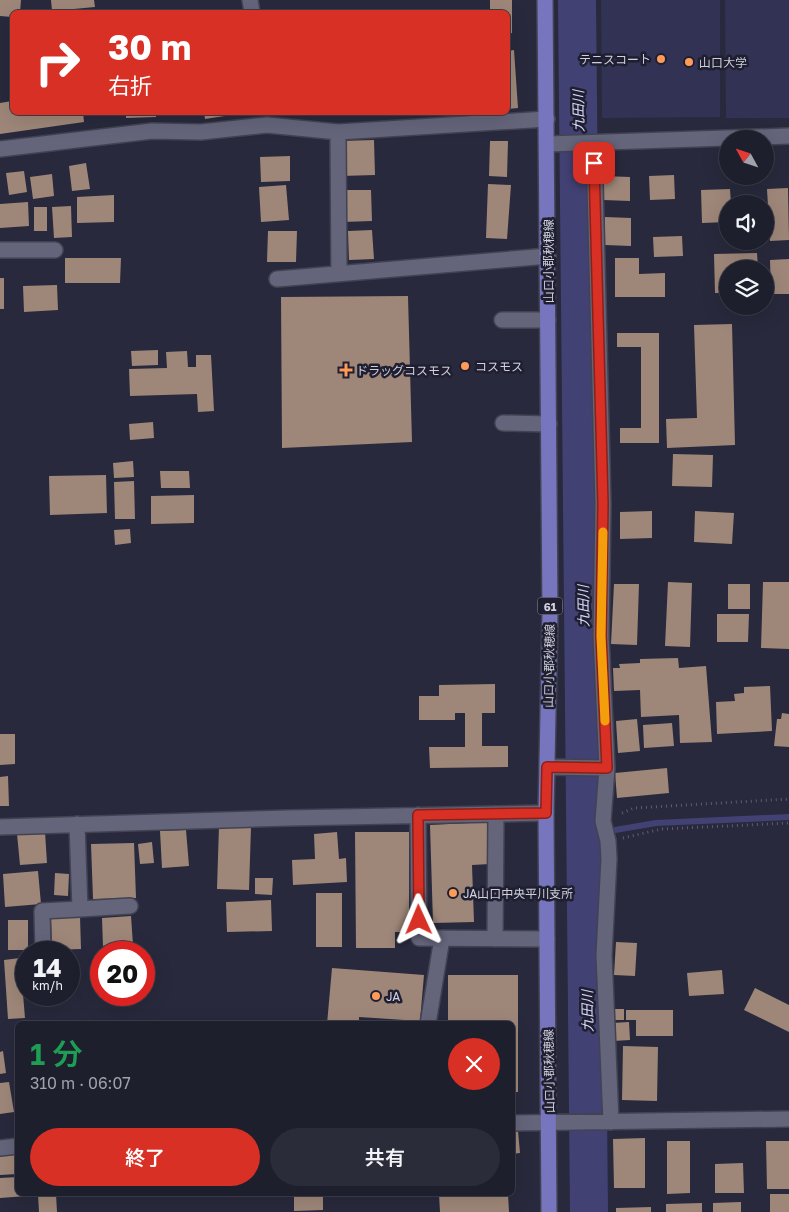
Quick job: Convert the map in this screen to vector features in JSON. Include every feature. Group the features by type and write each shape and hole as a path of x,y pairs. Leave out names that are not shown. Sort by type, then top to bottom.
{"main road":[{"name":"山口小郡秋穂線","path":"546,0 550,613 546,813 549,1212"}],"street":[{"path":"0,149 152,131 201,132 266,119 338,132 547,119"},
{"path":"338,132 339,274"},
{"path":"547,144 789,136"},
{"path":"594,143 603,504 601,636 604,768 603,821 608,841 604,955 606,1122"},
{"path":"0,250 55,250"},
{"path":"277,279 548,256"},
{"path":"502,320 548,320"},
{"path":"503,423 549,424"},
{"path":"547,767 568,769 604,768"},
{"path":"0,827 546,813"},
{"path":"495,939 496,814"},
{"path":"418,815 419,938 547,939"},
{"path":"77,824 80,909"},
{"path":"43,941 42,911 130,906"},
{"path":"428,1021 442,938"},
{"path":"515,1123 789,1118"},
{"path":"0,1148 15,1146"}],"path":[{"path":"603,821 634,808 789,800"},
{"path":"608,841 662,829 789,823"}],"shaded area":[{"name":"テニスコート","path":"601,0 720,0 720,117 602,118"},
{"path":"725,0 789,0 789,118 726,118"}],"building":[{"path":"0,0 21,0 20,10 10,10 10,17 0,16"},
{"path":"51,0 94,0 95,7 52,10"},
{"path":"490,0 512,0 512,33 510,34 510,10 490,10"},
{"path":"514,50 518,108 510,109 510,51"},
{"path":"10,101 10,115 83,115 84,122 0,134 0,103"},
{"path":"126,115 156,115 156,117 126,118"},
{"path":"204,115 231,115 205,119"},
{"path":"374,140 375,175 341,176 340,141"},
{"path":"490,141 508,141 507,177 489,176"},
{"path":"290,156 290,181 261,182 260,157"},
{"path":"86,163 90,189 72,191 69,166"},
{"path":"24,171 27,192 9,195 6,173"},
{"path":"52,174 54,196 33,199 30,177"},
{"path":"674,175 675,199 650,200 649,176"},
{"path":"603,176 630,177 630,201 603,200"},
{"path":"488,184 511,185 507,239 486,238"},
{"path":"286,185 289,220 261,222 259,187"},
{"path":"788,188 789,240 774,241 774,195 767,195 767,189"},
{"path":"730,189 730,195 719,195 719,222 702,223 701,190"},
{"path":"342,190 371,190 372,221 343,222"},
{"path":"114,195 114,222 77,223 77,197"},
{"path":"28,202 29,226 0,228 0,204"},
{"path":"71,206 72,237 54,238 52,207"},
{"path":"34,207 47,207 47,231 34,231"},
{"path":"605,217 631,218 631,246 605,245"},
{"path":"372,230 374,259 349,260 348,231"},
{"path":"268,231 297,231 296,262 267,262"},
{"path":"682,236 683,256 654,257 653,237"},
{"path":"757,253 757,260 719,260 719,293 715,293 714,254"},
{"path":"65,258 121,258 120,283 65,283"},
{"path":"615,258 639,258 639,274 665,273 665,297 615,297"},
{"path":"789,259 789,294 774,294 774,260 770,260"},
{"path":"0,278 4,278 4,309 0,309"},
{"path":"57,285 58,310 24,312 23,286"},
{"name":"ドラッグコスモス","path":"408,296 412,442 282,448 281,297"},
{"path":"732,324 735,445 667,448 666,419 697,418 694,325"},
{"path":"617,333 659,333 659,443 620,443 620,428 641,428 641,347 617,347"},
{"path":"158,350 158,365 132,366 131,351"},
{"path":"187,351 188,367 196,367 196,355 211,355 214,411 198,412 197,394 130,396 129,369 167,368 166,352"},
{"path":"153,422 154,438 130,440 129,424"},
{"path":"673,454 713,455 712,487 672,486"},
{"path":"133,461 134,477 114,478 113,463"},
{"path":"160,471 189,471 190,488 161,488"},
{"path":"106,475 107,513 50,515 49,476"},
{"path":"134,481 135,519 115,519 114,482"},
{"path":"194,495 194,523 151,524 151,496"},
{"path":"652,511 652,538 620,539 620,512"},
{"path":"695,511 734,513 732,544 694,542"},
{"path":"130,529 131,543 115,545 114,530"},
{"path":"668,582 692,583 690,647 665,646"},
{"path":"763,582 789,582 789,649 761,648"},
{"path":"614,584 639,584 637,645 611,644"},
{"path":"728,584 750,584 750,609 728,609"},
{"path":"717,614 749,614 748,642 717,642"},
{"path":"678,658 679,668 706,666 712,742 680,743 679,715 641,717 640,690 614,691 613,668 620,668 619,664 640,663 640,659"},
{"path":"495,684 495,713 482,713 482,746 508,746 508,767 430,768 429,747 465,747 465,713 455,713 455,720 419,720 419,696 439,696 439,685"},
{"path":"770,686 772,731 717,734 716,702 735,701 734,694 744,693 744,687"},
{"path":"782,713 789,714 789,747 774,746 777,719 781,719"},
{"path":"637,719 640,751 618,753 616,721"},
{"path":"672,723 674,746 644,748 643,725"},
{"path":"0,734 15,734 15,764 0,765"},
{"path":"667,768 669,793 617,798 615,773"},
{"path":"8,776 9,806 0,806 0,777"},
{"name":"JA山口中央平川支所","path":"489,822 490,864 472,865 474,922 433,923 430,825"},
{"path":"219,826 251,827 249,890 217,889"},
{"path":"186,830 189,866 162,868 160,831"},
{"path":"45,832 47,863 20,865 17,834"},
{"path":"337,832 339,859 346,858 347,882 293,885 292,860 315,859 314,834"},
{"path":"355,832 409,832 409,932 395,932 395,948 356,948"},
{"path":"152,842 154,863 140,864 138,844"},
{"path":"134,843 136,898 93,899 91,844"},
{"path":"38,871 41,904 5,907 3,874"},
{"path":"55,873 69,874 68,896 54,895"},
{"path":"255,878 273,878 272,895 255,894"},
{"path":"316,893 342,893 342,947 316,947"},
{"path":"271,900 272,931 227,932 226,902"},
{"path":"80,916 81,949 80,941 52,941 51,917"},
{"path":"131,916 133,941 103,941 102,918"},
{"path":"8,920 28,920 28,941 15,941 15,950 8,950"},
{"path":"616,942 637,943 635,976 614,975"},
{"path":"15,959 15,1006 24,1006 25,1018 8,1019 4,960"},
{"name":"JA","path":"332,968 424,975 420,1021 359,1017 359,1021 327,1021"},
{"path":"722,970 724,994 689,996 687,973"},
{"path":"448,975 518,975 518,1092 515,1092 515,1021 448,1021"},
{"path":"755,988 789,1005 789,1032 744,1010"},
{"path":"612,1009 624,1009 624,1020 612,1020"},
{"path":"626,1010 673,1010 673,1036 636,1036 636,1020 626,1020"},
{"path":"629,1022 630,1040 613,1041 612,1023"},
{"path":"623,1046 658,1047 657,1101 622,1100"},
{"path":"3,1051 6,1073 0,1074 0,1052"},
{"path":"9,1082 14,1112 0,1114 0,1083"},
{"path":"515,1131 518,1131 520,1153 515,1154"},
{"path":"645,1138 645,1188 614,1188 613,1139"},
{"path":"667,1141 690,1141 690,1193 667,1194"},
{"path":"766,1141 789,1141 789,1189 767,1189"},
{"path":"15,1152 15,1174 0,1175 0,1153"},
{"path":"743,1163 744,1193 715,1193 715,1164"},
{"path":"15,1177 15,1196 27,1196 0,1198 0,1178"},
{"path":"770,1194 789,1194 789,1212 770,1212"},
{"path":"38,1196 56,1196 57,1212 39,1212"},
{"path":"294,1196 323,1196 323,1210 294,1211"},
{"path":"439,1196 508,1196 509,1212 440,1212"},
{"path":"741,1202 741,1212 713,1212 713,1203"},
{"path":"702,1203 702,1212 666,1212 666,1204"},
{"path":"651,1207 651,1212 616,1212 616,1208"}],"waterway":[{"name":"九田川","path":"577,0 589,1212"},
{"path":"586,835 656,823 789,817"}],"slow traffic":[{"path":"603,532 601,636 605,721"}],"place":[{"name":"テニスコート","path":"661,59"},
{"name":"山口大学","path":"689,62"},
{"name":"コスモス","path":"465,366"},
{"name":"ドラッグコスモス","path":"346,370"},
{"name":"JA山口中央平川支所","path":"453,893"},
{"name":"JA","path":"376,996"}],"route":[{"path":"419,920 418,815 546,813 547,767 568,769 607,768 601,636 603,504 598,242 594,163"}]}
